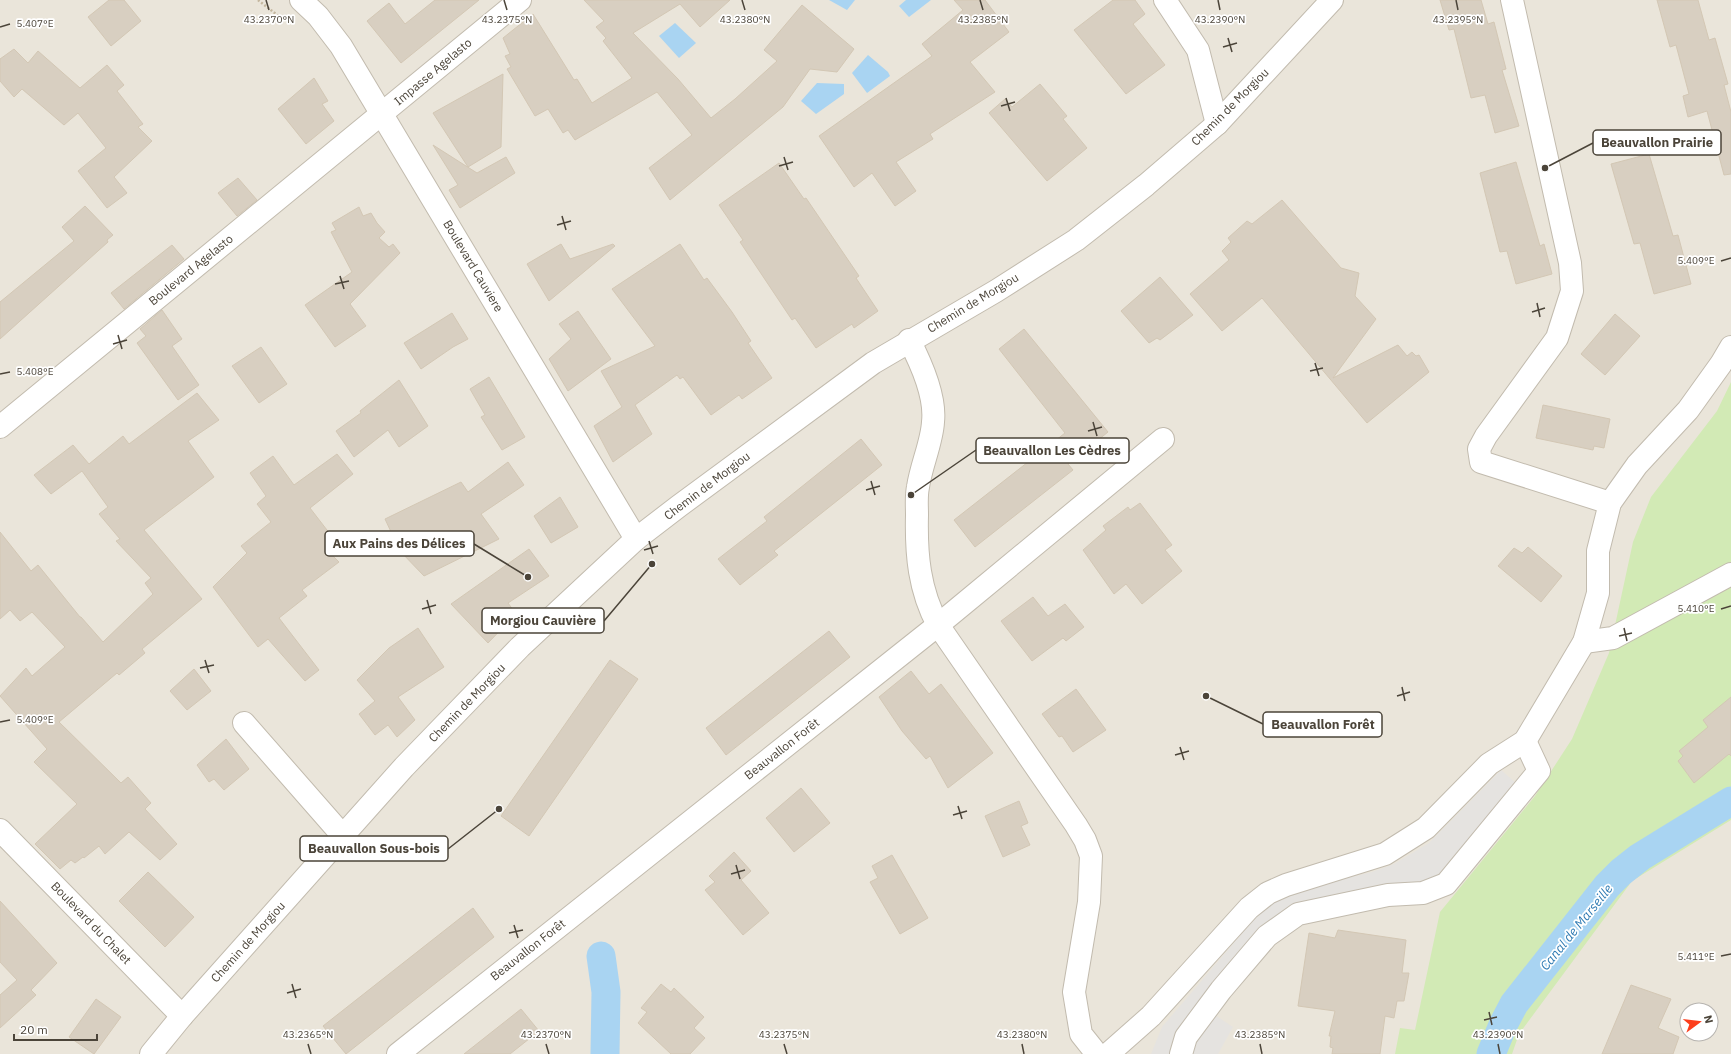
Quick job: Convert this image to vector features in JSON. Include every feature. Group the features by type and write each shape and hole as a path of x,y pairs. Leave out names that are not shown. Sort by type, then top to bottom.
{"street":[{"name":"Boulevard Cauviere","path":"301,0 318,16 338,41 636,539"},
{"name":"Impasse Agelasto","path":"383,114 520,0"},
{"path":"1165,0 1198,50 1217,124"},
{"name":"Chemin de Morgiou","path":"151,1054 182,1016 404,767 520,647 636,539 873,363 909,340 996,291 1076,240 1146,186 1217,124 1332,0"},
{"path":"1512,0 1570,263 1572,291 1557,338 1486,436 1479,449 1481,462 1610,503"},
{"name":"Boulevard Agelasto","path":"0,427 383,114"},
{"path":"909,340 922,366 931,401 934,422 917,488 916,549 924,589 930,611 938,624 1076,825 1085,840 1091,856 1089,902 1074,992 1081,1034 1097,1054"},
{"path":"1108,1054 1151,1016 1249,908 1268,893 1286,885 1385,854 1426,828 1489,764 1525,741 1584,642 1598,593 1598,551 1610,503 1637,465 1688,410 1721,364 1731,347"},
{"name":"Beauvallon Forêt","path":"398,1054 938,624 1163,439"},
{"path":"1584,642 1613,638 1731,574"},
{"path":"244,723 343,836"},
{"path":"1181,1054 1186,1037 1221,990 1267,936 1298,914 1388,896 1423,893 1446,884 1539,771 1525,741"},
{"name":"Boulevard du Chalet","path":"0,830 182,1016"}],"path":[{"path":"258,0 285,21"}],"shaded area":[{"path":"0,0 1731,0 1731,1054 0,1054"},
{"path":"1501,770 1524,790 1446,884 1298,914 1207,1010 1233,1027 1218,1054 1151,1054 1162,1027 1269,902 1298,890 1372,872 1394,864 1429,843"}],"green space":[{"path":"1731,382 1731,820 1632,881 1519,1034 1512,1054 1395,1054 1400,1028 1415,1030 1440,912 1535,796 1572,739 1609,653 1633,542 1651,497 1717,411"}],"water":[{"path":"829,0 855,0 847,10"},
{"path":"906,0 931,0 909,17 899,6"},
{"path":"675,23 696,43 679,58 659,36"},
{"path":"868,55 888,72 890,76 867,93 852,73"},
{"path":"817,83 844,84 844,94 816,114 801,101"}],"building":[{"path":"109,0 124,0 141,21 111,46 88,17"},
{"path":"435,0 479,0 401,63 367,21 389,3 405,24"},
{"path":"584,0 730,0 700,27 680,4 633,33 678,79 711,118 735,99 777,61 764,50 802,5 854,49 837,72 810,69 783,107 670,200 649,168 692,135 657,92 575,140 568,130 563,133 548,109 535,116 507,69 511,67 505,56 510,54 503,38 533,14 574,80 577,79 592,103 632,78 603,41 606,38 596,27 604,21"},
{"path":"954,0 985,0 1009,32 970,62 995,92 930,134 933,139 896,162 916,191 895,206 872,173 854,187 819,136 932,56 922,44 963,10"},
{"path":"1113,0 1135,0 1145,14 1133,24 1165,65 1126,94 1074,30"},
{"path":"1440,0 1481,0 1488,24 1494,22 1506,69 1502,70 1519,126 1495,133 1485,95 1471,98 1454,29 1449,30"},
{"path":"1657,0 1698,0 1709,40 1715,38 1728,84 1724,85 1731,112 1731,174 1724,175 1707,111 1688,117 1683,96 1689,94 1676,45 1670,47"},
{"path":"14,49 28,63 38,51 80,88 107,65 124,85 117,91 143,124 138,127 152,141 114,177 127,193 107,208 78,171 106,148 78,113 64,125 22,89 14,97 0,81 0,59"},
{"path":"503,74 501,147 468,167 433,113"},
{"path":"314,78 328,101 322,104 334,121 306,144 278,109"},
{"path":"1040,84 1067,116 1063,119 1087,148 1047,181 989,113 1005,99 1012,107"},
{"path":"433,145 477,173 506,157 515,173 460,208 449,190 458,185"},
{"path":"1649,154 1673,236 1678,235 1691,284 1654,294 1640,243 1634,244 1611,164"},
{"path":"1516,162 1540,246 1544,244 1552,274 1516,284 1507,251 1500,252 1480,173"},
{"path":"779,163 804,199 806,198 859,276 856,278 878,311 854,328 852,324 816,348 795,318 792,320 740,242 743,240 719,205"},
{"path":"238,178 257,200 237,216 218,193"},
{"path":"1282,200 1341,268 1359,273 1355,296 1376,319 1333,378 1398,345 1407,356 1412,352 1416,356 1419,355 1429,372 1367,423 1262,298 1222,331 1190,294 1229,260 1222,251 1231,242 1228,238 1247,221 1252,224"},
{"path":"85,206 113,235 107,240 108,242 0,339 0,302 74,241 62,227"},
{"path":"359,207 363,216 371,213 385,232 379,238 389,247 393,244 400,253 350,304 366,326 335,347 305,305 352,272 331,232 336,230 332,223"},
{"path":"561,244 570,259 613,244 615,246 549,301 527,264"},
{"path":"680,244 704,280 707,278 732,312 751,341 748,343 772,378 742,399 739,395 711,415 683,377 680,379 677,375 635,405 652,434 613,462 594,426 622,407 601,371 655,346 612,289"},
{"path":"172,245 184,259 124,309 111,293"},
{"path":"1160,277 1193,315 1160,340 1157,338 1149,343 1121,311"},
{"path":"162,310 182,339 172,346 199,385 178,400 137,343 146,336 140,329"},
{"path":"578,311 611,359 568,391 549,359 571,339 559,324"},
{"path":"452,313 468,339 453,347 421,369 404,343"},
{"path":"1615,314 1640,336 1605,375 1581,354"},
{"path":"1024,329 1108,432 1068,464 1073,470 975,547 954,520 1065,433 999,349"},
{"path":"261,347 287,384 259,403 232,366"},
{"path":"489,377 525,437 502,450 481,417 485,415 470,389"},
{"path":"399,380 428,426 399,447 388,430 354,457 336,431 361,413 360,411"},
{"path":"197,393 219,420 188,441 214,477 144,530 202,599 142,649 145,653 119,675 117,673 59,722 121,783 128,777 151,803 145,809 177,844 160,860 129,832 105,854 99,846 84,858 83,857 75,863 71,860 60,869 35,844 77,804 34,762 47,749 0,696 26,668 32,676 65,647 32,612 20,621 10,610 0,619 0,532 31,571 38,565 80,617 103,642 153,594 145,583 151,578 116,541 120,539 99,514 108,507 82,471 51,494 34,475 73,445 89,464 123,436 129,444"},
{"path":"1543,405 1610,419 1604,448 1594,446 1593,450 1536,438"},
{"path":"861,439 882,465 774,551 778,555 740,585 718,559 767,521 764,517"},
{"path":"337,454 353,474 310,508 337,543 327,550 339,562 302,590 307,596 279,618 319,670 305,681 268,639 258,647 213,587 247,553 241,546 271,522 257,504 266,496 250,473 273,456 294,485"},
{"path":"508,462 524,485 481,514 499,539 424,576 400,551 385,519 461,482 468,492"},
{"path":"560,497 578,527 551,543 534,516"},
{"path":"1140,503 1172,545 1165,550 1182,571 1142,604 1126,584 1114,594 1083,550 1106,530 1103,526 1128,507 1130,510"},
{"path":"1528,547 1562,576 1541,602 1498,566 1514,548 1522,553"},
{"path":"529,549 549,576 508,603 516,614 488,643 451,604"},
{"path":"1033,597 1048,616 1065,604 1084,627 1066,641 1063,638 1032,661 1001,621"},
{"path":"418,628 444,667 398,697 415,720 397,737 388,725 375,735 359,714 375,701 357,680 389,648"},
{"path":"829,631 850,657 726,755 706,728"},
{"path":"610,660 638,679 529,836 501,816"},
{"path":"194,669 211,691 187,710 170,691"},
{"path":"911,671 929,694 941,684 993,753 948,788 930,756 926,759 902,731 879,697"},
{"path":"1076,689 1106,730 1073,752 1062,736 1059,737 1042,714"},
{"path":"1731,697 1731,756 1729,754 1694,783 1678,761 1683,756 1679,751 1708,727 1703,720"},
{"path":"226,739 249,769 224,790 214,779 209,782 197,765"},
{"path":"801,788 830,823 794,852 766,818"},
{"path":"1019,801 1028,823 1021,826 1030,845 1003,857 985,816"},
{"path":"734,852 751,871 741,880 769,913 743,935 705,890 715,882 709,876"},
{"path":"892,855 928,918 900,934 870,882 878,878 872,866"},
{"path":"148,872 194,917 165,947 119,901"},
{"path":"0,901 57,963 31,990 36,995 0,1028 0,995 17,980 0,962"},
{"path":"473,908 494,937 346,1054 323,1026"},
{"path":"1338,930 1406,940 1402,973 1409,973 1404,1001 1397,1001 1394,1018 1385,1016 1380,1054 1332,1054 1333,1048 1330,1047 1331,1036 1329,1036 1335,1011 1298,1006 1309,933 1335,938"},
{"path":"661,984 671,992 674,988 704,1017 694,1028 705,1038 690,1054 671,1054 638,1023 647,1012 641,1008"},
{"path":"1631,985 1671,999 1658,1028 1679,1037 1673,1054 1602,1054"},
{"path":"96,999 121,1017 94,1054 69,1037"},
{"path":"521,1009 539,1031 510,1054 464,1054"}],"waterway":[{"name":"Canal de Marseille","path":"1491,1054 1503,1025 1514,1004 1607,886 1621,872 1640,857 1731,801"},
{"name":"Canal de Marseille","path":"601,956 606,992 605,1054"}],"place":[{"name":"Beauvallon Prairie","path":"1545,168"},
{"name":"Beauvallon Les Cèdres","path":"911,495"},
{"name":"Morgiou Cauvière","path":"652,564"},
{"name":"Aux Pains des Délices","path":"528,577"},
{"name":"Beauvallon Forêt","path":"1206,696"},
{"name":"Beauvallon Sous-bois","path":"499,809"}]}
